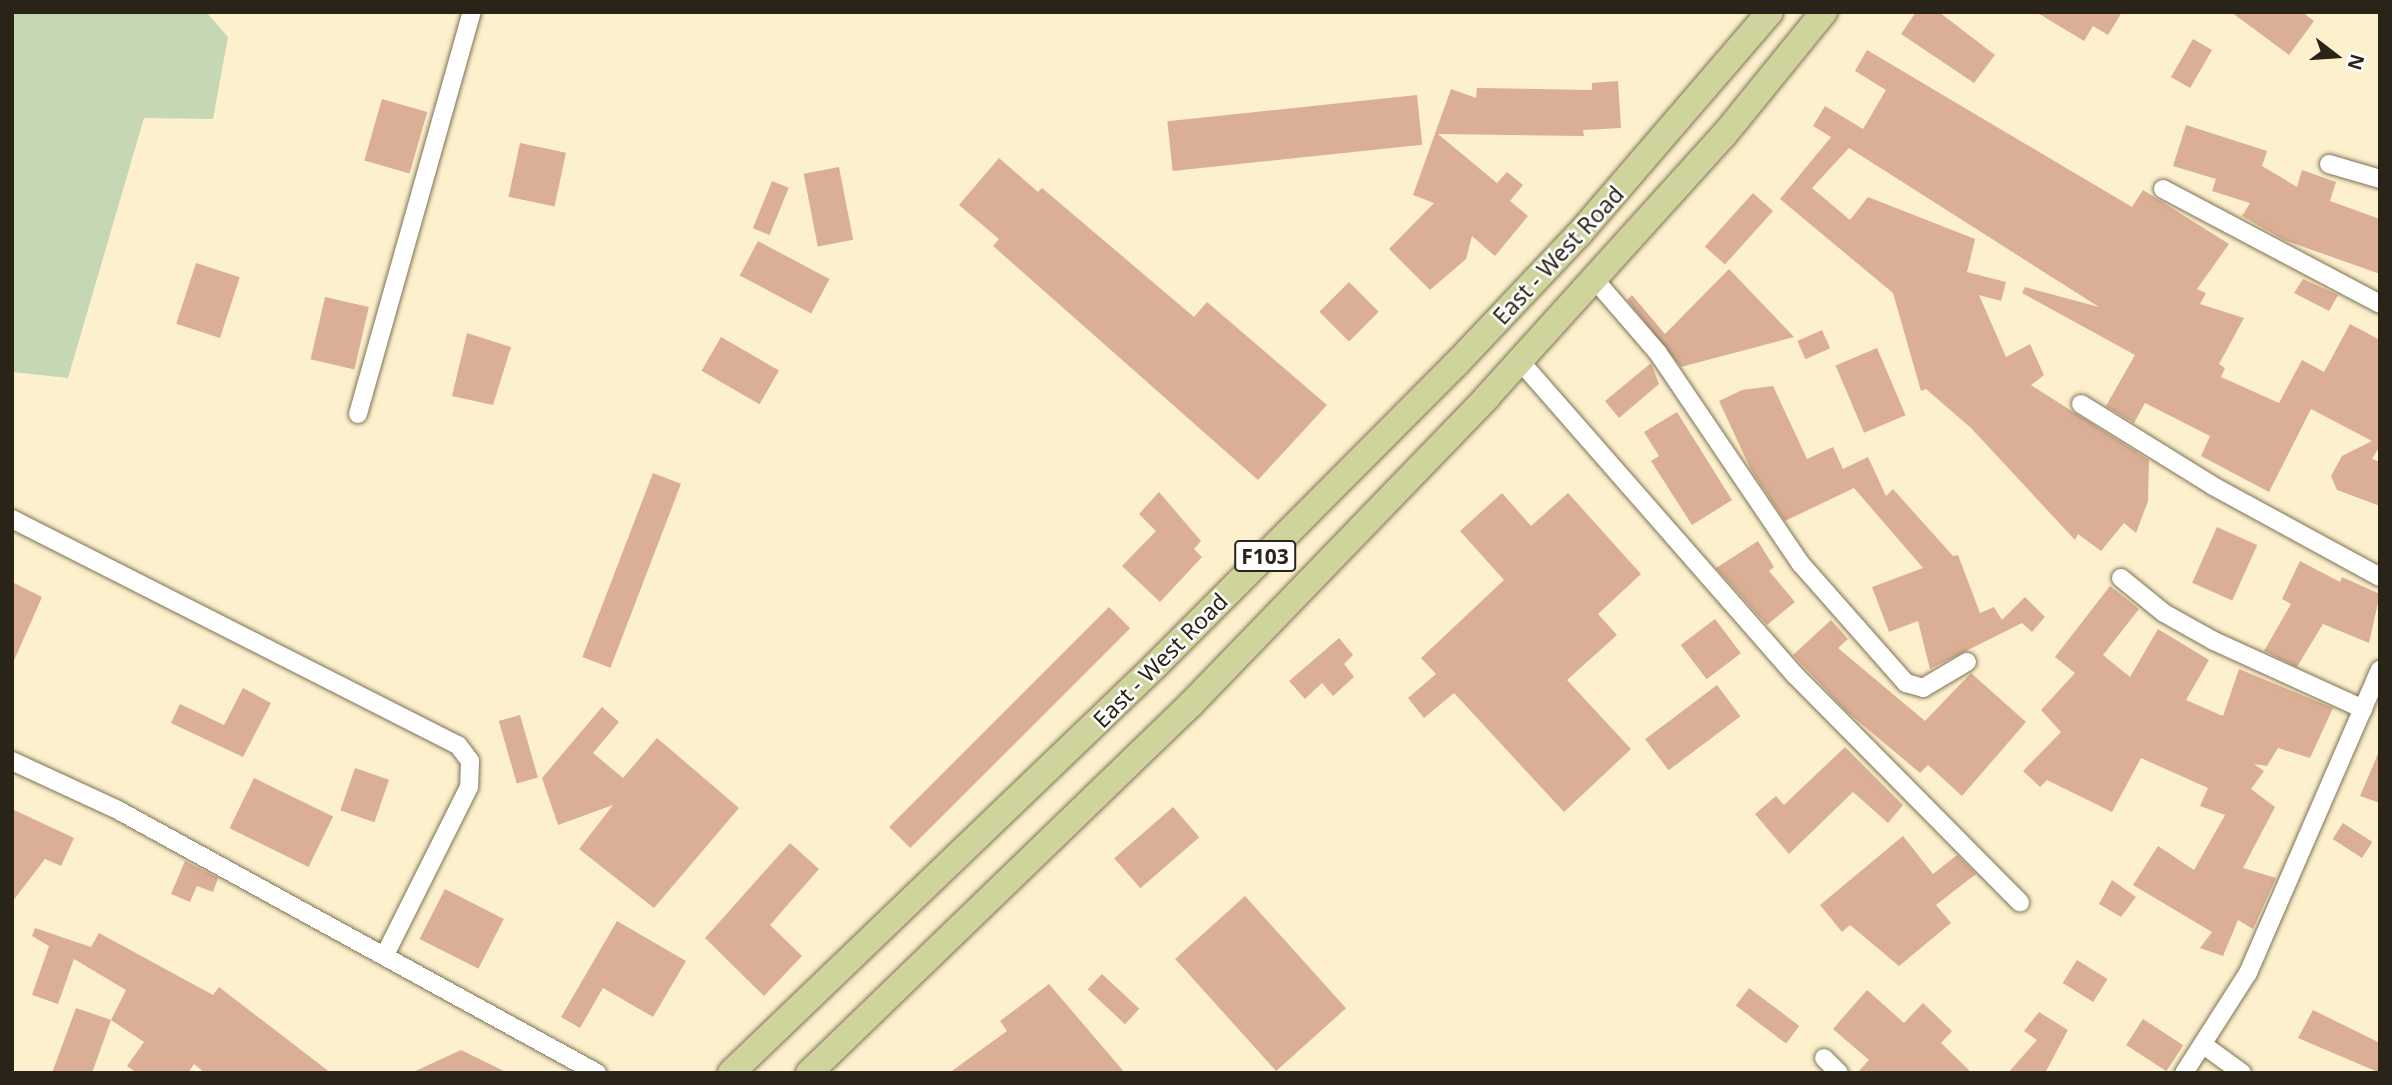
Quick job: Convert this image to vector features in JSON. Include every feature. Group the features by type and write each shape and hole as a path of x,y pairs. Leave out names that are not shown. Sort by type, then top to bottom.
{"main road":[{"name":"East - West Road","path":"731,1073 1155,666 1456,364 1589,223 1770,12"},
{"name":"East - West Road","path":"809,1073 1191,704 1520,361 1595,280 1824,12"}],"street":[{"path":"358,414 472,12"},
{"path":"2329,164 2380,179"},
{"path":"2163,189 2380,304"},
{"path":"1595,280 1658,354 1801,564 1906,683 1923,688 1966,662"},
{"path":"1520,361 1795,675 2020,902"},
{"path":"2081,404 2213,486 2380,577"},
{"path":"12,519 458,745 470,761 469,787 385,955"},
{"path":"2121,578 2164,613 2214,641 2363,709"},
{"path":"2184,1073 2205,1046 2248,973 2380,669"},
{"path":"12,761 117,809 597,1073"},
{"path":"2205,1046 2242,1073"},
{"path":"1824,1058 1839,1073"}],"green space":[{"path":"12,12 206,12 228,37 213,119 144,118 68,378 12,372"}],"building":[{"path":"1916,12 1939,12 1995,55 1974,83 1901,34"},
{"path":"2036,12 2122,12 2108,35 2093,26 2084,41"},
{"path":"2231,12 2302,12 2314,21 2289,55"},
{"path":"2193,39 2212,50 2190,88 2171,77"},
{"path":"1867,50 2132,207 2143,190 2229,244 2197,289 2206,293 2200,304 2244,318 2219,364 2225,368 2221,377 2279,403 2302,360 2324,372 2350,324 2380,340 2380,446 2372,459 2380,462 2380,506 2337,490 2331,476 2342,456 2372,441 2311,409 2269,492 2201,456 2210,436 2145,403 2134,423 2106,406 2135,355 2022,293 2025,287 2099,307 1849,148 1812,188 1850,220 1868,197 1975,239 1967,272 2006,282 2001,301 1979,295 2006,357 2030,344 2044,375 2031,385 2149,460 2148,501 2136,533 2124,523 2101,551 2078,534 2075,540 1971,428 1926,389 1921,391 1893,293 1780,199 1831,137 1813,126 1825,106 1863,129 1886,90 1855,71"},
{"path":"1618,81 1621,128 1583,130 1584,136 1438,134 1497,183 1507,172 1523,185 1510,201 1528,216 1495,256 1472,236 1466,259 1430,290 1389,249 1434,203 1413,195 1451,89 1476,98 1477,88 1592,90 1592,83"},
{"path":"1417,95 1422,145 1173,171 1167,121"},
{"path":"382,99 427,112 410,173 364,161"},
{"path":"2186,125 2267,151 2262,166 2297,187 2302,170 2336,182 2330,201 2380,219 2380,274 2284,240 2242,216 2250,203 2212,191 2216,179 2173,166"},
{"path":"520,143 566,153 555,207 509,197"},
{"path":"999,158 1038,192 1042,188 1194,317 1207,302 1327,405 1258,480 993,246 999,239 959,205"},
{"path":"839,167 853,240 818,247 804,174"},
{"path":"772,181 789,188 770,235 753,228"},
{"path":"1753,193 1773,211 1725,265 1705,247"},
{"path":"758,241 830,279 811,313 740,275"},
{"path":"196,263 240,277 220,338 176,324"},
{"path":"1729,269 1794,337 1681,367 1627,300 1632,295 1665,334"},
{"path":"2303,279 2338,295 2329,311 2294,293"},
{"path":"1349,282 1379,312 1349,341 1319,312"},
{"path":"325,297 369,307 354,369 311,359"},
{"path":"1822,330 1830,348 1805,359 1797,341"},
{"path":"467,333 511,347 493,405 452,396"},
{"path":"721,337 779,370 760,404 702,371"},
{"path":"1877,348 1906,415 1864,433 1836,366"},
{"path":"1651,363 1659,384 1619,418 1605,401"},
{"path":"1773,386 1807,459 1833,447 1843,469 1868,457 1886,496 1893,489 1953,556 1958,555 1980,613 1994,607 2002,620 2025,597 2045,617 2032,632 2022,623 1930,669 1918,621 1889,632 1872,587 1923,568 1854,488 1785,521 1751,470 1719,401 1742,390"},
{"path":"1677,412 1732,500 1692,525 1651,461 1659,456 1644,432"},
{"path":"653,473 681,484 610,668 582,657"},
{"path":"1159,492 1201,541 1194,549 1202,557 1160,602 1122,566 1156,531 1139,514"},
{"path":"1502,493 1531,526 1568,493 1641,574 1598,614 1617,635 1567,680 1631,749 1564,812 1454,693 1424,718 1408,698 1436,674 1421,658 1504,580 1460,531"},
{"path":"2217,527 2257,545 2232,601 2192,583"},
{"path":"1758,541 1774,567 1769,571 1795,602 1767,625 1716,568"},
{"path":"2300,561 2340,582 2342,577 2380,594 2369,643 2323,624 2297,667 2264,651 2291,604 2282,599"},
{"path":"12,582 42,597 12,665"},
{"path":"2110,586 2139,609 2103,655 2130,677 2158,629 2209,660 2186,700 2223,716 2239,669 2333,708 2310,758 2278,748 2267,766 2254,764 2264,771 2251,789 2275,807 2243,868 2276,878 2253,929 2238,920 2223,956 2200,948 2212,932 2133,885 2158,846 2194,870 2225,815 2200,806 2208,788 2141,758 2112,812 2047,780 2040,787 2023,771 2061,732 2041,710 2075,673 2055,657"},
{"path":"1109,607 1130,628 910,848 889,827"},
{"path":"1715,619 1741,653 1707,679 1681,645"},
{"path":"1831,620 1848,639 1838,648 1925,721 1971,673 2026,722 1962,796 1928,765 1920,773 1846,711 1793,655"},
{"path":"1339,638 1353,655 1344,664 1354,677 1333,696 1322,683 1305,699 1289,681"},
{"path":"1717,685 1740,716 1669,770 1645,739"},
{"path":"243,688 271,703 243,757 171,723 180,704 224,725"},
{"path":"602,707 619,722 593,753 623,778 657,738 739,808 654,908 579,849 613,805 558,825 542,778"},
{"path":"520,715 538,777 517,784 499,721"},
{"path":"1845,747 1903,805 1888,823 1853,792 1789,854 1755,814 1776,796 1784,805"},
{"path":"2380,749 2380,803 2360,796"},
{"path":"355,768 389,780 374,822 340,811"},
{"path":"254,778 333,817 309,867 229,828"},
{"path":"1173,807 1199,837 1140,888 1114,858"},
{"path":"12,809 74,838 61,866 45,859 12,902"},
{"path":"2343,823 2372,842 2362,858 2333,839"},
{"path":"1903,836 1933,874 1957,855 1976,874 1936,905 1951,923 1899,966 1850,925 1842,932 1820,905"},
{"path":"790,843 819,869 770,925 802,956 764,996 705,938"},
{"path":"185,861 218,878 213,892 197,886 190,902 171,894"},
{"path":"2112,880 2136,897 2121,917 2099,904"},
{"path":"445,889 504,919 478,969 420,939"},
{"path":"1245,896 1346,1008 1276,1071 1175,959"},
{"path":"617,921 686,961 653,1017 603,988 580,1028 561,1017"},
{"path":"35,928 91,947 99,933 213,995 219,987 331,1073 205,1073 194,1064 188,1073 137,1073 127,1066 144,1042 111,1020 126,990 74,959 58,1004 32,995 49,946 32,936"},
{"path":"2077,960 2108,979 2093,1002 2063,983"},
{"path":"1102,974 1139,1009 1125,1024 1088,989"},
{"path":"1049,984 1125,1073 949,1073 1007,1031 1000,1021"},
{"path":"1749,988 1799,1026 1786,1043 1736,1006"},
{"path":"1867,990 1904,1023 1923,1003 1952,1031 1941,1043 1972,1073 1857,1073 1869,1060 1833,1029"},
{"path":"76,1008 111,1020 92,1073 52,1073"},
{"path":"2313,1010 2380,1043 2380,1073 2298,1038"},
{"path":"2039,1012 2068,1030 2045,1073 2008,1073 2037,1040 2024,1031"},
{"path":"2143,1019 2183,1045 2166,1071 2126,1045"},
{"path":"461,1050 508,1073 411,1073"}]}
